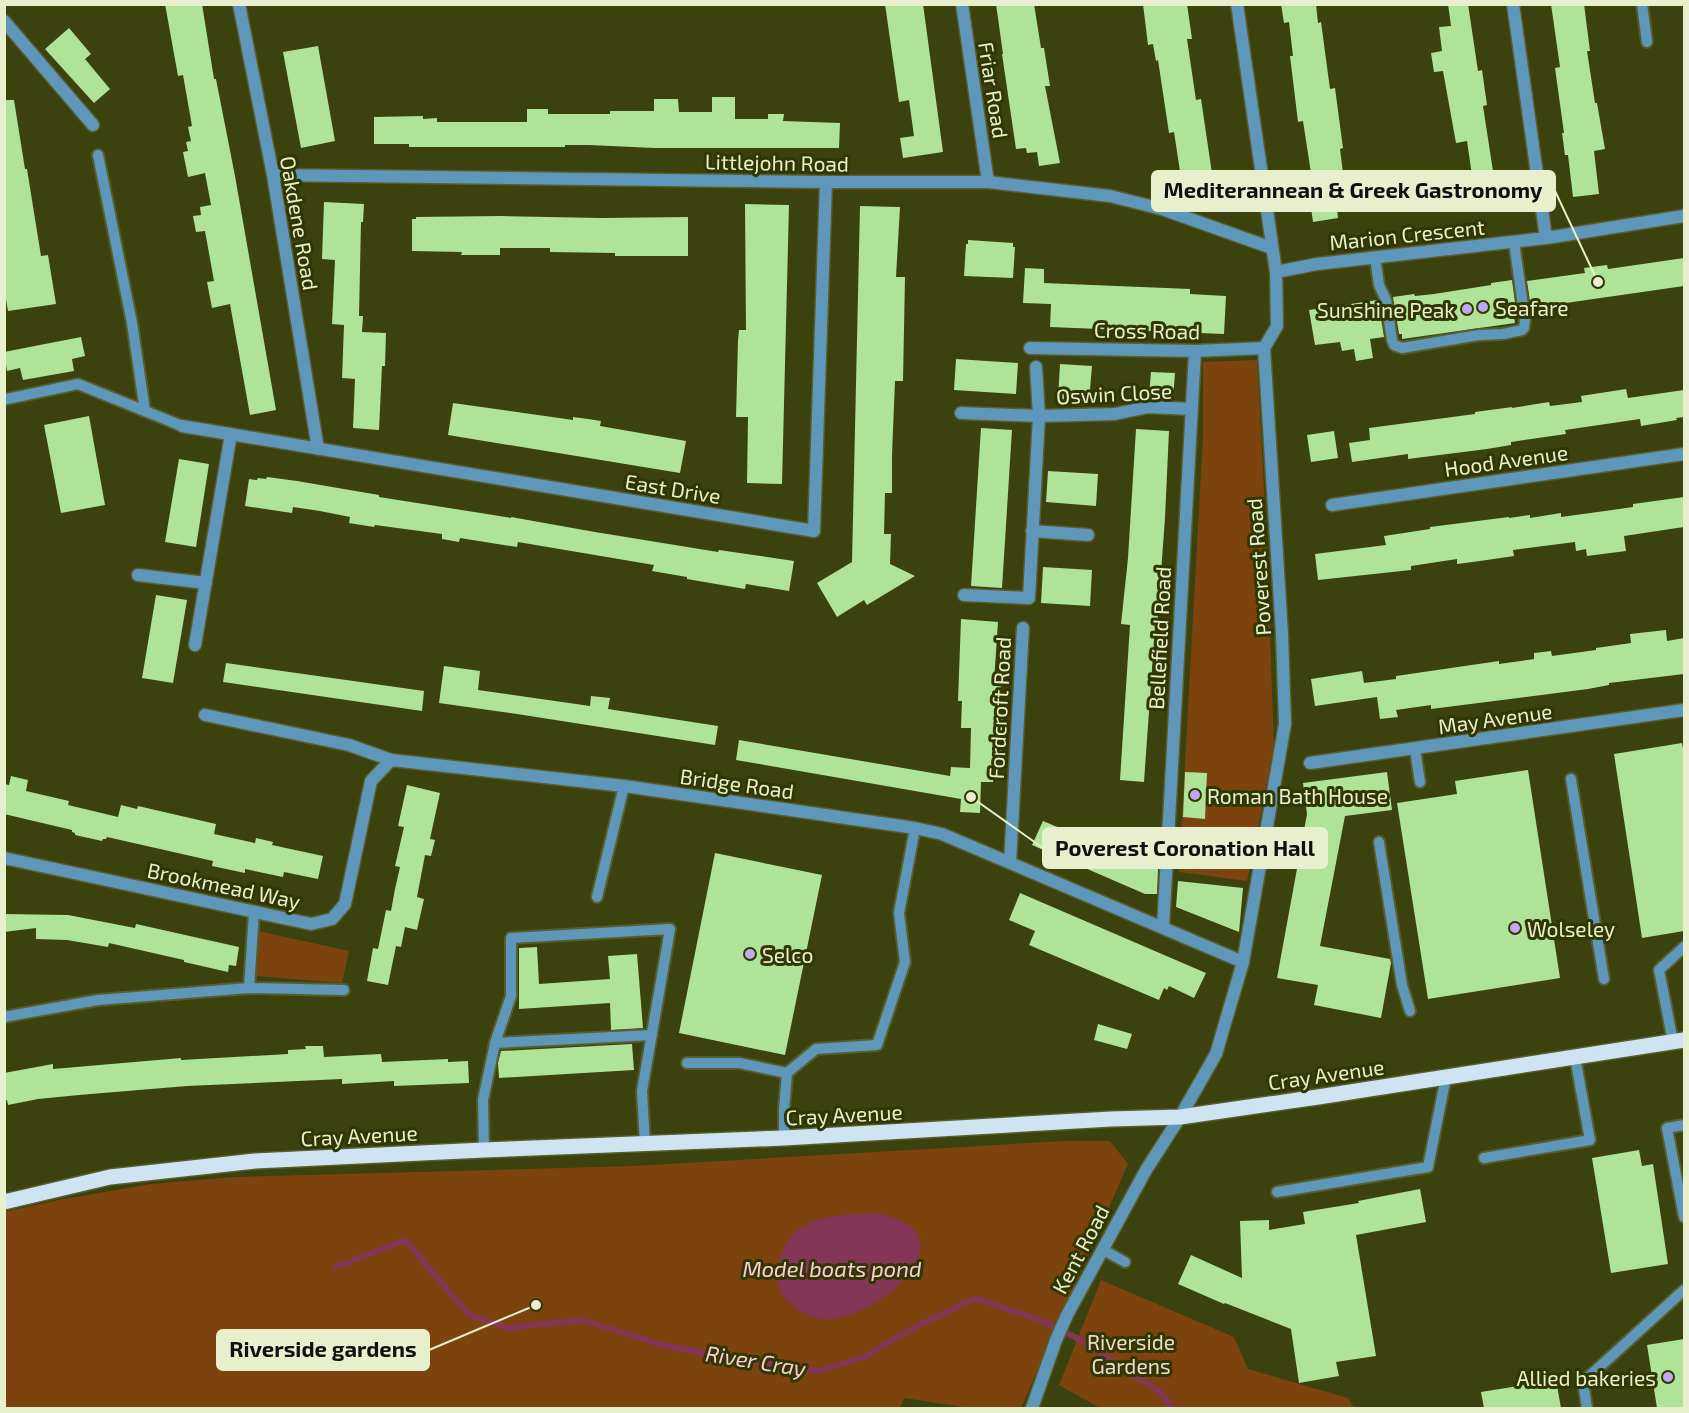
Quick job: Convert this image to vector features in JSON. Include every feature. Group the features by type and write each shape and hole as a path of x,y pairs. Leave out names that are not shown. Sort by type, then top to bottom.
{"main road":[{"name":"Cray Avenue","path":"4,1202 110,1178 255,1161 645,1145 1180,1117 1679,1041"}],"street":[{"name":"Oakdene Road","path":"239,4 273,175 318,448"},
{"name":"Friar Road","path":"962,4 988,182"},
{"name":"Poverest Road","path":"1180,1117 1216,1054 1243,962 1285,724 1282,634 1264,348 1277,326 1276,272 1238,4"},
{"path":"1513,4 1546,238"},
{"path":"4,21 93,125"},
{"name":"Littlejohn Road","path":"273,175 988,182 1110,196 1172,212 1272,248"},
{"name":"East Drive","path":"182,426 814,531 826,182"},
{"name":"Marion Crescent","path":"1276,272 1317,264 1546,238 1684,216"},
{"name":"Cross Road","path":"1030,348 1195,351 1264,348"},
{"name":"Bellefield Road","path":"1163,928 1195,351"},
{"name":"Oswin Close","path":"964,595 1029,598 1039,417 1036,367"},
{"name":"Oswin Close","path":"960,413 1039,417 1115,414 1148,407 1192,409"},
{"path":"195,645 231,434"},
{"name":"Hood Avenue","path":"1332,505 1684,454"},
{"path":"1032,531 1088,536"},
{"path":"138,575 206,583"},
{"name":"Fordcroft Road","path":"1011,863 1023,628"},
{"name":"May Avenue","path":"1310,763 1684,710"},
{"name":"Bridge Road","path":"205,715 349,745 391,760 624,786 915,828 942,834 1243,962"},
{"name":"Brookmead Way","path":"6,859 311,924 332,919 345,904 371,781 391,760"},
{"name":"Kent Road","path":"1032,1408 1066,1315 1146,1170 1180,1117"}],"lane":[{"path":"1642,4 1647,42"},
{"path":"98,155 132,323 145,411"},
{"path":"1375,257 1379,285 1386,300 1392,340 1394,345 1402,348 1522,330 1525,320 1514,242"},
{"path":"7,399 78,384 182,426"},
{"path":"1415,749 1420,782"},
{"path":"1571,778 1604,979"},
{"path":"597,897 624,786"},
{"path":"784,1138 787,1073 816,1049 877,1045 905,962 899,913 915,828"},
{"path":"1379,842 1402,986 1410,1011"},
{"path":"249,988 254,912"},
{"path":"484,1150 483,1100 495,1043 511,996 511,938 670,929 642,1091 645,1145"},
{"path":"1679,1041 1659,970 1684,947"},
{"path":"4,1017 98,1000 249,988 344,990"},
{"path":"495,1043 652,1035"},
{"path":"1484,1158 1590,1140 1575,1057"},
{"path":"687,1063 739,1063 787,1073"},
{"path":"1277,1192 1428,1167 1446,1077"},
{"path":"1684,1125 1668,1128 1684,1217"},
{"path":"1102,1249 1125,1262"},
{"path":"1587,1408 1583,1382 1684,1290"}],"green space":[{"path":"1257,360 1267,547 1274,748 1247,881 1179,872 1203,436 1203,362"},
{"path":"258,931 349,951 342,983 257,976"},
{"name":"Riverside Gardens","path":"1064,1141 1110,1141 1128,1164 1021,1408 970,1408 904,1398 900,1408 4,1408 4,1212 151,1184 234,1177 634,1166"},
{"name":"Riverside Gardens","path":"1101,1280 1234,1337 1248,1369 1348,1398 1354,1408 1100,1408 1059,1385"}],"water":[{"name":"Model boats pond","path":"874,1213 905,1223 919,1238 919,1256 908,1275 890,1293 867,1308 842,1317 814,1318 801,1312 790,1303 779,1287 778,1265 790,1237 803,1226 822,1219"}],"building":[{"path":"165,4 202,4 276,410 250,415 230,304 212,308 207,282 214,281 205,231 196,232 193,216 201,215 200,207 211,205 205,173 188,177 183,152 188,151 186,142 191,141 188,127 192,126 183,75 178,76"},
{"path":"885,4 923,4 943,152 903,158 900,138 914,136 909,100 899,102"},
{"path":"996,4 1034,4 1041,48 1044,48 1050,86 1045,86 1060,163 1039,166 1037,152 1027,153 1026,148 1016,149"},
{"path":"1143,4 1187,4 1192,39 1187,39 1196,100 1201,99 1214,187 1183,191 1174,132 1169,133 1158,60 1156,61 1153,44 1148,45"},
{"path":"1281,4 1316,4 1318,23 1321,22 1330,89 1335,88 1343,148 1340,149 1343,173 1333,175 1338,218 1313,222 1308,186 1313,186 1303,121 1298,122 1290,56 1293,56 1289,22 1284,23"},
{"path":"1448,4 1468,4 1478,71 1482,70 1487,105 1483,106 1493,171 1496,170 1502,206 1477,210 1467,141 1456,143 1443,71 1434,72 1431,53 1442,51 1439,27 1451,26"},
{"path":"1551,4 1584,4 1590,51 1587,51 1605,149 1594,151 1599,194 1573,197 1568,155 1565,155 1562,133 1564,133 1555,68 1560,67"},
{"path":"69,28 91,54 85,59 110,89 94,103 45,49"},
{"path":"318,46 335,141 301,148 283,52"},
{"path":"712,97 735,97 735,119 768,119 768,114 784,114 783,121 840,123 839,148 654,148 589,145 409,147 409,144 374,144 374,117 423,116 423,119 437,118 437,122 527,122 527,109 548,109 548,114 654,111 654,99 678,99 679,112 712,112"},
{"path":"4,100 14,100 41,256 48,255 56,304 8,311 4,288"},
{"path":"324,202 364,204 363,222 361,222 359,316 363,316 362,332 386,333 379,430 353,428 355,379 342,378 344,325 332,324 335,260 322,259"},
{"path":"745,204 789,205 782,484 747,483 748,417 736,417 739,330 746,330"},
{"path":"860,206 900,207 896,277 905,277 903,381 895,381 892,493 885,493 884,534 891,534 890,564 915,576 867,605 864,600 837,617 817,583 852,562"},
{"path":"416,217 688,217 688,256 615,256 615,253 550,252 550,248 500,248 500,255 412,251 412,219"},
{"path":"968,240 1013,243 1015,247 1013,278 964,276"},
{"path":"1684,258 1684,286 1531,308 1527,281 1585,273 1584,268 1607,265 1608,269"},
{"path":"1025,268 1044,269 1044,283 1190,289 1190,294 1226,296 1224,334 1050,327 1051,304 1023,303"},
{"path":"1512,280 1516,310 1513,311 1515,323 1402,339 1402,334 1399,334 1393,297 1434,294"},
{"path":"1378,300 1384,337 1370,339 1373,358 1356,361 1354,349 1342,351 1340,342 1315,345 1309,310"},
{"path":"81,337 85,356 72,359 74,371 23,380 20,368 7,371 4,352"},
{"path":"956,359 1018,363 1016,394 954,390"},
{"path":"1060,364 1092,366 1089,401 1058,399"},
{"path":"1151,372 1175,373 1173,398 1149,396"},
{"path":"1626,389 1628,398 1684,390 1684,417 1641,426 1640,419 1565,430 1566,434 1511,442 1511,445 1487,449 1408,459 1408,454 1352,462 1349,443 1370,440 1369,428 1549,402 1550,406 1582,402 1581,396"},
{"path":"453,403 573,420 573,417 601,421 600,426 686,441 680,473 448,435"},
{"path":"89,416 105,505 61,513 44,425"},
{"path":"981,428 1012,430 1002,588 971,586"},
{"path":"1136,429 1169,431 1165,518 1144,782 1120,780 1130,625 1121,624 1128,558"},
{"path":"1334,431 1338,458 1311,462 1307,435"},
{"path":"179,459 209,464 196,547 165,542"},
{"path":"1048,471 1098,474 1096,506 1046,502"},
{"path":"267,477 718,552 719,550 794,561 789,591 746,584 745,589 687,579 687,577 652,571 654,565 518,542 517,547 460,538 459,542 442,539 442,534 349,523 350,517 320,511 293,507 292,513 245,506 249,479 266,479"},
{"path":"1684,497 1684,527 1624,536 1626,551 1587,556 1586,549 1576,551 1575,542 1513,550 1514,556 1457,564 1457,559 1411,566 1411,570 1318,580 1315,554 1386,545 1384,536 1430,529 1430,527 1509,517 1530,515 1530,518 1561,513 1561,517"},
{"path":"1043,567 1092,570 1090,606 1041,603"},
{"path":"156,595 187,600 173,683 142,678"},
{"path":"961,619 998,622 994,681 1001,681 1002,760 995,759 993,782 981,782 980,813 960,812 961,799 736,760 739,740 950,776 951,767 970,768 971,728 961,728 962,701 958,701"},
{"path":"1666,630 1667,641 1684,638 1684,674 1431,709 1431,705 1396,710 1398,717 1380,719 1377,697 1315,706 1311,679 1362,671 1364,683 1396,679 1396,676 1499,661 1499,664 1534,659 1534,653 1551,651 1552,656 1596,650 1596,648 1631,643 1630,634"},
{"path":"226,663 424,691 422,711 223,682"},
{"path":"444,666 480,671 478,690 590,706 591,696 610,698 608,709 718,726 715,745 439,703"},
{"path":"1682,743 1684,754 1684,931 1642,938 1614,754"},
{"path":"1528,770 1560,978 1428,999 1397,803 1457,794 1455,781"},
{"name":"Roman Bath House","path":"1185,772 1207,773 1205,819 1183,817"},
{"path":"1387,772 1392,810 1345,816 1320,946 1390,959 1381,1018 1314,1005 1318,985 1277,978 1307,814 1303,783"},
{"path":"11,776 28,780 26,791 69,801 68,805 118,817 121,805 137,809 138,806 216,824 214,834 255,843 256,838 273,842 272,845 323,856 318,879 284,872 283,877 245,869 245,873 212,866 213,861 107,837 102,841 75,835 72,830 4,814 4,784 9,785"},
{"path":"407,785 440,793 430,839 435,840 431,856 425,855 417,897 424,899 417,930 405,927 401,947 396,946 388,985 367,981 373,948 378,949 386,910 391,911 400,867 395,866 404,827 398,826"},
{"path":"1043,821 1158,869 1157,894 1145,894 1032,845"},
{"name":"Selco","path":"715,853 822,875 785,1055 679,1033"},
{"path":"1178,881 1243,888 1239,932 1176,907"},
{"path":"1020,893 1206,973 1194,998 1169,986 1167,990 1164,988 1159,1000 1029,945 1035,931 1009,920"},
{"path":"4,914 68,915 135,928 136,924 239,947 236,966 229,965 228,972 109,943 108,947 67,940 36,939 36,928 4,932"},
{"path":"537,947 539,984 610,979 608,956 637,954 643,1028 611,1030 610,1003 519,1009 519,948"},
{"path":"1098,1024 1132,1034 1127,1049 1094,1040"},
{"path":"632,1044 634,1070 499,1078 498,1063 501,1051"},
{"path":"305,1046 323,1046 324,1057 381,1054 382,1062 448,1059 448,1062 468,1061 469,1083 394,1086 394,1081 342,1084 342,1079 187,1086 38,1099 8,1105 7,1100 4,1101 4,1073 53,1064 53,1069 181,1058 181,1060 288,1054 288,1050 306,1049"},
{"path":"1639,1150 1642,1166 1653,1164 1668,1264 1611,1273 1592,1158"},
{"path":"1420,1189 1426,1222 1356,1235 1376,1356 1336,1362 1339,1376 1299,1383 1291,1329 1178,1284 1191,1255 1242,1278 1240,1221 1269,1220 1269,1230 1305,1224 1303,1212 1359,1203 1358,1201"},
{"name":"Allied bakeries","path":"1684,1339 1684,1408 1657,1408 1647,1345"},
{"path":"1556,1380 1561,1408 1484,1408 1481,1392"}],"waterway":[{"name":"River Cray","path":"336,1267 405,1240 469,1315 509,1328 582,1320 663,1345 735,1359 818,1371 864,1357 917,1326 976,1298 1042,1321 1075,1337 1160,1392 1173,1408"}],"place":[{"name":"Mediterannean & Greek Gastronomy","path":"1598,282"},
{"name":"Seafare","path":"1483,307"},
{"name":"Sunshine Peak","path":"1467,309"},
{"name":"Roman Bath House","path":"1195,795"},
{"name":"Poverest Coronation Hall","path":"971,797"},
{"name":"Wolseley","path":"1515,928"},
{"name":"Selco","path":"750,954"},
{"name":"Riverside gardens","path":"536,1305"},
{"name":"Allied bakeries","path":"1668,1377"}]}
